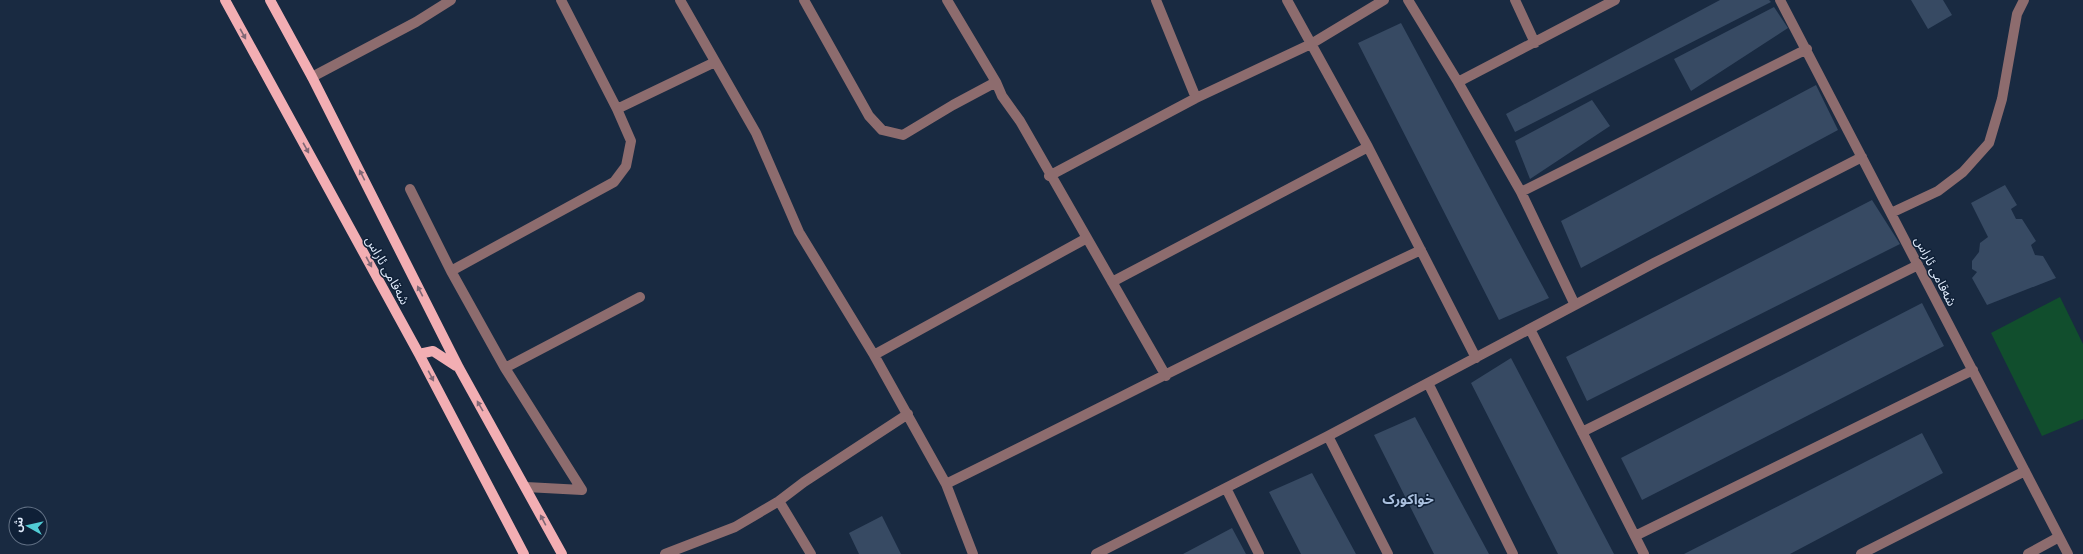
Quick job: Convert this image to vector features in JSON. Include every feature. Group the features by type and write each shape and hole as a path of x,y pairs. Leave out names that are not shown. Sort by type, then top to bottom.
{"main road":[{"name":"شەقامی ئاراس","path":"225,0 419,354 524,554"},
{"name":"شەقامی ئاراس","path":"270,0 312,77 459,368 562,554"},
{"path":"419,354 426,351 433,351 459,368"}],"street":[{"path":"312,77 416,22 451,0"},
{"path":"451,271 614,182 626,166 631,141 617,109 561,0"},
{"path":"680,0 756,133 799,232 908,414 946,484 974,554"},
{"path":"804,0 868,116 882,130 903,135 953,105 996,82"},
{"path":"947,0 996,82 1002,96 1020,121 1050,176 1166,376"},
{"path":"1156,0 1196,98"},
{"path":"1288,0 1368,147 1476,358"},
{"path":"1050,176 1196,98 1311,44 1384,0"},
{"path":"1408,0 1458,82 1521,192 1576,305"},
{"path":"1515,0 1535,44"},
{"path":"1458,82 1535,44 1615,0"},
{"name":"شەقامی ئاراس","path":"1780,0 2068,554"},
{"path":"1891,213 1938,191 1963,172 1989,143 2002,99 2017,14 2024,0"},
{"path":"1521,192 1806,49"},
{"path":"617,109 715,62"},
{"path":"1112,282 1368,147"},
{"path":"1096,554 1328,436 1862,156"},
{"path":"410,189 451,271 506,368 582,490 526,487"},
{"path":"874,356 1087,238"},
{"path":"946,484 1166,376 1297,309 1421,250"},
{"path":"1582,432 1918,265"},
{"path":"506,368 640,297"},
{"path":"1530,329 1644,554"},
{"path":"1635,536 1972,370"},
{"path":"1428,383 1513,554"},
{"path":"665,554 735,527 779,501 804,482 908,414"},
{"path":"1328,436 1388,554"},
{"path":"1860,554 2025,472"},
{"path":"1226,488 1259,554"},
{"path":"779,501 811,554"},
{"path":"2028,554 2059,537"}],"green space":[{"path":"2060,297 2083,344 2083,419 2042,436 1991,333"}],"building":[{"path":"1720,0 1769,0 1771,2 1515,132 1506,114"},
{"path":"1911,0 1943,0 1952,15 1928,29"},
{"path":"1774,7 1788,28 1691,91 1674,59"},
{"path":"1401,23 1549,298 1499,320 1358,43"},
{"path":"1816,85 1838,130 1581,268 1561,221"},
{"path":"1592,100 1610,126 1530,179 1515,141"},
{"path":"2005,185 2017,205 2011,209 2016,219 2022,219 2036,241 2031,245 2035,255 2043,256 2056,278 1987,305 1972,278 1977,272 1972,269 1972,261 1979,252 1980,243 1988,237 1971,203"},
{"path":"1872,200 1900,244 1587,401 1566,357"},
{"path":"1922,303 1944,346 1642,500 1621,458"},
{"path":"1511,358 1614,554 1558,554 1471,383"},
{"path":"1415,417 1489,554 1434,554 1374,435"},
{"path":"1922,433 1943,473 1790,554 1684,554"},
{"path":"1312,473 1356,554 1301,554 1269,492"},
{"path":"882,516 901,554 859,554 849,533"},
{"path":"1232,528 1246,554 1183,554"}],"district":[{"name":"خواکورک","path":"1408,498"}]}
